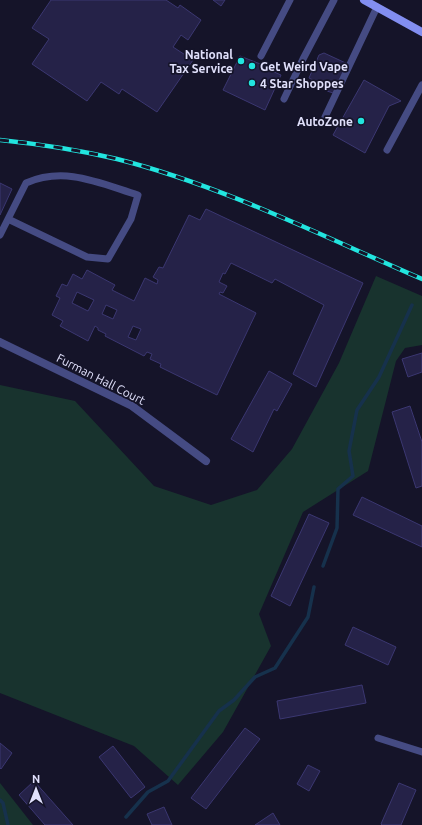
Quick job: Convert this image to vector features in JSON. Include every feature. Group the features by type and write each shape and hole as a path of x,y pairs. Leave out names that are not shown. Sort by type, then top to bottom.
{"main road":[{"path":"364,0 422,32"}],"street":[{"name":"Furman Hall Court","path":"0,342 132,406 206,460"}],"lane":[{"path":"261,56 290,0"},
{"path":"284,99 306,52 334,0"},
{"path":"325,117 377,7"},
{"path":"387,150 422,85"},
{"path":"0,235 8,219 26,183 41,176 74,175 138,195 131,219 108,259 87,257 8,219"},
{"path":"378,738 422,752"}],"green space":[{"path":"376,276 422,296 422,345 405,348 396,361 368,471 303,512 259,614 271,646 223,732 178,785 134,746 0,693 0,385 75,401 154,486 211,505 257,490 292,449 339,363"},
{"path":"0,783 33,825 0,825"}],"building":[{"path":"51,0 166,0 178,8 180,5 201,20 188,40 181,35 173,47 193,60 157,112 122,89 119,94 101,82 87,101 32,64 49,39 32,28"},
{"path":"213,0 225,0 221,6"},
{"path":"324,53 350,65 333,93 327,91 325,86 309,78 319,55"},
{"name":"4 Star Shoppes","path":"240,56 273,69 272,71 281,75 265,110 223,90"},
{"name":"AutoZone","path":"364,80 401,101 389,106 365,153 333,135"},
{"path":"0,183 12,189 0,215"},
{"path":"206,209 363,283 316,387 293,374 324,305 275,279 272,283 231,263 225,274 223,273 219,282 227,286 223,293 220,292 219,294 256,313 217,395 160,367 161,364 150,359 152,354 147,352 144,356 105,336 106,334 98,330 95,326 88,341 60,326 63,321 52,315 60,298 56,296 62,284 67,286 73,274 82,279 87,270 115,285 112,290 134,301 145,278 157,284 158,280 153,277 159,267 163,268 189,215 200,220","holes":["77,292 94,300 88,311 72,303","106,305 117,310 113,319 102,314","133,326 141,329 136,340 128,337"]},
{"path":"422,353 422,372 408,377 402,359"},
{"path":"269,371 292,384 277,411 274,409 253,452 231,439"},
{"path":"410,406 422,442 422,486 416,488 392,412"},
{"path":"362,497 422,526 422,547 353,515"},
{"path":"309,514 329,523 290,606 271,596"},
{"path":"353,627 396,647 388,665 345,645"},
{"path":"362,685 366,703 280,719 277,701"},
{"path":"245,728 260,739 206,809 191,798"},
{"path":"0,743 12,753 1,769 0,768"},
{"path":"113,746 145,787 131,798 99,757"},
{"path":"308,765 320,771 309,791 297,784"},
{"path":"34,781 73,825 45,825 19,795"},
{"path":"399,783 416,790 401,825 382,825 381,824"},
{"path":"164,807 172,825 152,825 147,814"},
{"path":"273,813 280,825 255,825"}],"waterway":[{"path":"323,566 337,528 338,489 353,476 349,451 357,410 379,377 412,305"},
{"path":"126,817 148,792 168,781 219,711 234,700 255,677 275,668 308,617 314,587"},
{"path":"0,800 3,803 8,825"}],"railway":[{"path":"0,140 44,145 88,153 117,159 156,170 234,197 422,279"}],"place":[{"name":"National Tax Service","path":"241,61"},
{"name":"Get Weird Vape","path":"252,66"},
{"name":"4 Star Shoppes","path":"252,83"},
{"name":"AutoZone","path":"361,121"}]}
